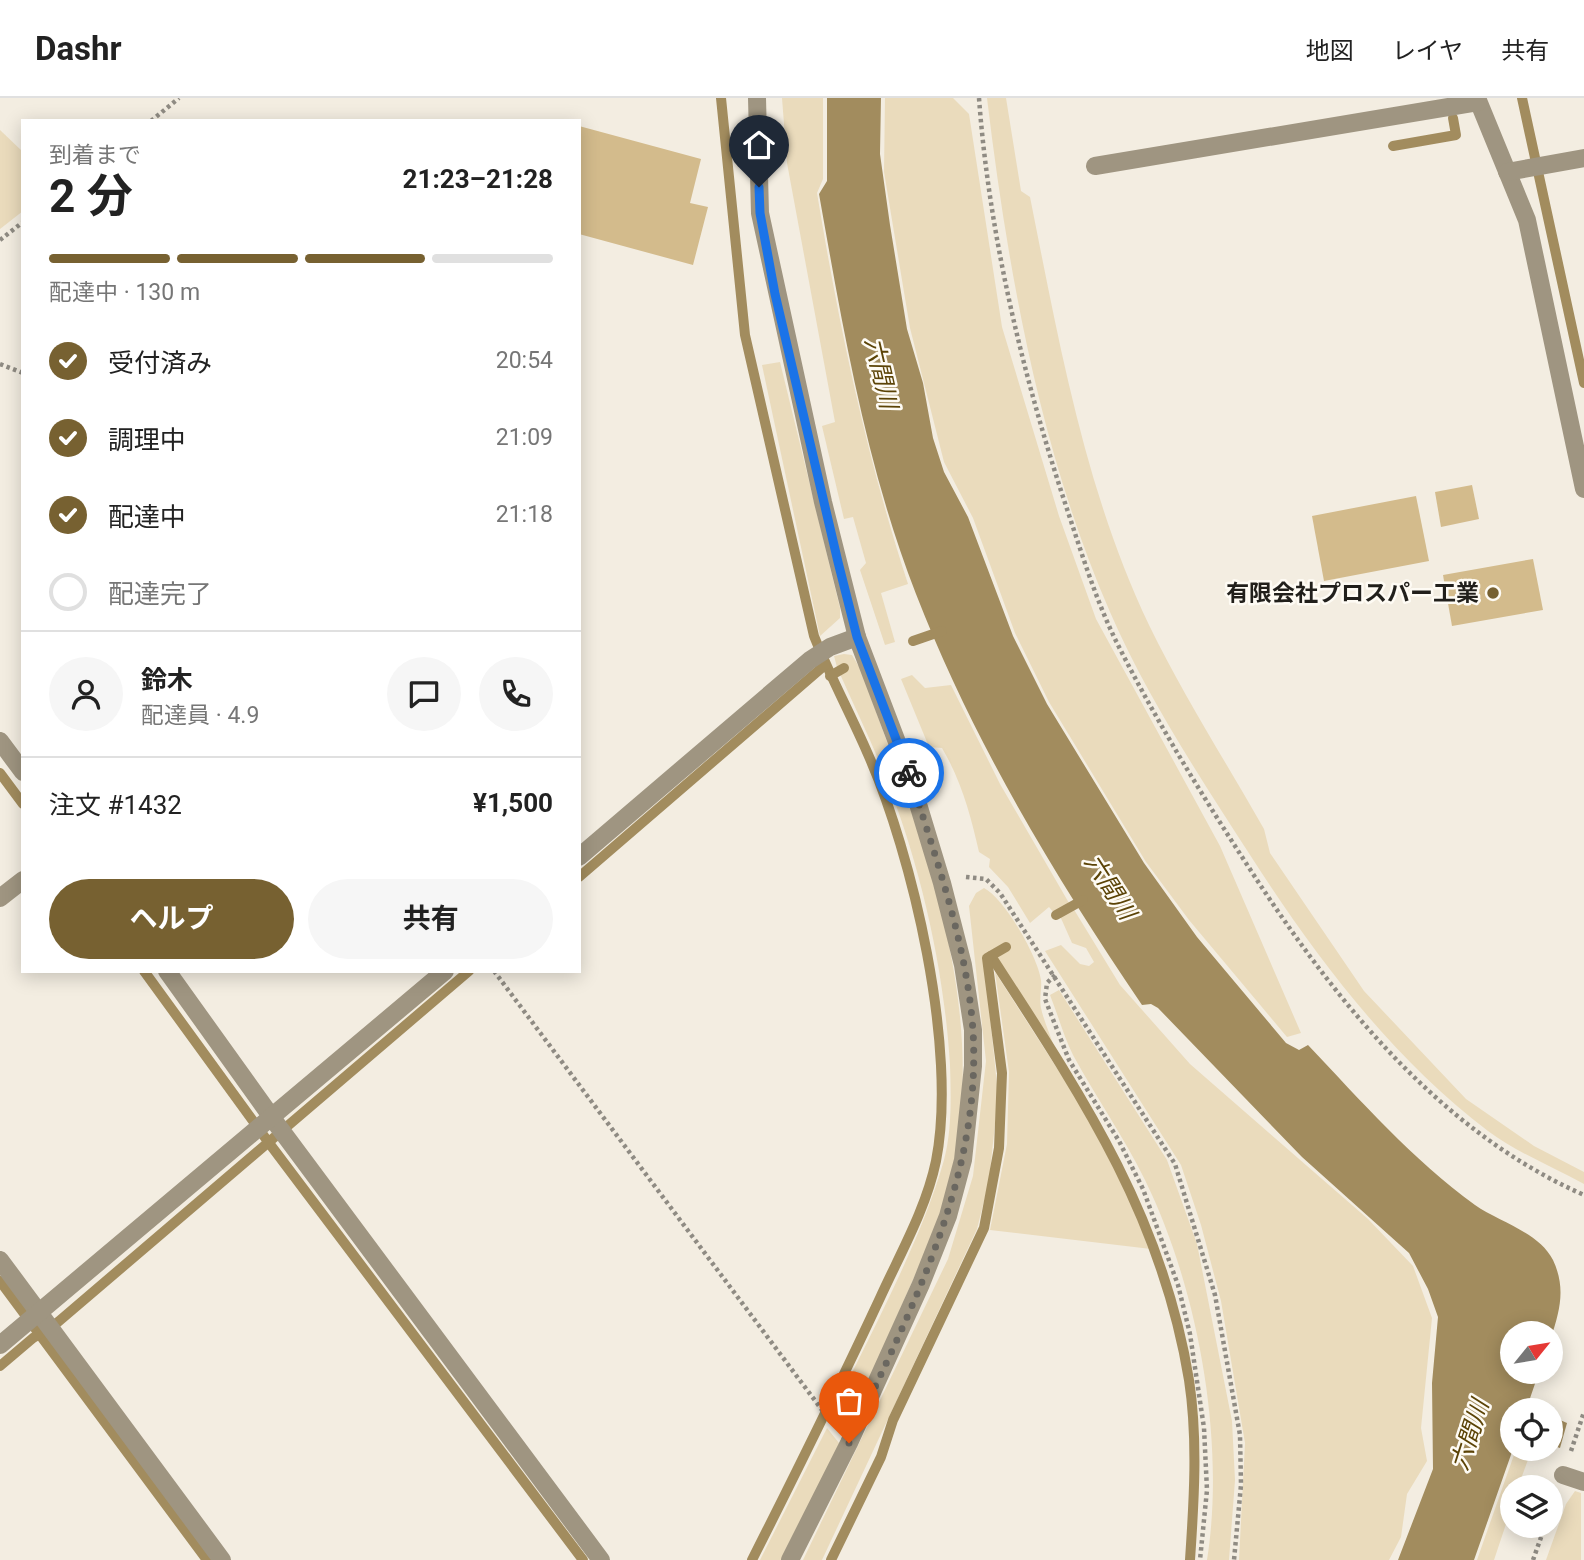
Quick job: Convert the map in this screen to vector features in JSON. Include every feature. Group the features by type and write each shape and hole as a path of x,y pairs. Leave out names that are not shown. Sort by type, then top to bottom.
{"street":[{"path":"757,98 760,213 823,502 857,637 908,771 942,883 963,965 973,1030 973,1066 963,1160 948,1216 921,1284 849,1443 790,1560"},
{"path":"1095,166 1478,100 1515,170 1584,489"},
{"path":"1515,170 1584,158"},
{"path":"581,855 810,660 830,647 857,637"},
{"path":"0,741 21,769"},
{"path":"0,898 21,882"},
{"path":"168,973 270,1128 601,1560"},
{"path":"0,1345 39,1322 270,1128 443,973"},
{"path":"0,1260 39,1322 222,1560"},
{"path":"1563,1475 1584,1482"}],"path":[{"path":"153,119 179,98"},
{"path":"979,98 984,145 1014,317 1045,439 1095,590 1115,639 1154,712 1203,796 1289,929 1335,993 1441,1102 1497,1147 1584,1195"},
{"path":"0,240 21,224"},
{"path":"0,364 21,372"},
{"path":"942,883 972,875 986,879 1000,893 1175,1164 1198,1229 1215,1295 1240,1435 1241,1485 1234,1560"},
{"path":"495,973 833,1425"},
{"path":"1055,975 1047,983 1045,999 1069,1060 1119,1141 1143,1189 1178,1285 1190,1334 1204,1428 1208,1490 1200,1560"},
{"path":"1533,1560 1541,1538"}],"shaded area":[{"path":"782,98 823,98 823,179 817,193 844,341 879,487 908,584 881,593 895,642 885,645 860,570 866,563 853,517 844,519 822,426 835,422 787,163"},
{"path":"885,98 953,98 969,114 1002,327 1059,516 1096,619 1220,846 1301,1033 1287,1037 1189,920 1146,862 1049,702 1015,633 973,518 944,462 910,328 884,172"},
{"path":"987,98 1006,98 1021,191 1030,197 1076,415 1107,522 1149,625 1264,829 1270,853 1364,991 1466,1099 1534,1146 1584,1172 1584,1184 1523,1153 1488,1131 1453,1103 1388,1039 1358,1005 1303,933 1158,707 1110,612 1085,551 1046,424 1030,360 1005,229"},
{"path":"0,130 21,150 21,213 0,229"},
{"path":"780,362 840,608 840,618 820,636 762,365"},
{"path":"852,655 861,670 925,853 955,975 962,1038 962,1102 954,1168 947,1197 848,1427 833,1412 894,1288 934,1191 947,1149 951,1088 942,991 919,878 873,746 840,674 847,670 844,664 837,667 834,656"},
{"path":"912,675 925,688 951,685 1000,784 1069,903 1054,913 1049,907 1030,923 1008,887 989,867 990,859 979,852 955,773 942,748 929,747 901,679"},
{"path":"984,888 1010,916 1034,957 1041,980 1041,1008 1055,1050 997,958 1009,949 1005,943 984,957 998,1095 989,1181 977,1229 822,1560 803,1560 948,1259 973,1176 986,1061 969,906 976,893"},
{"path":"1073,908 1120,985 1190,1064 1368,1219 1413,1266 1432,1318 1421,1428 1427,1461 1407,1494 1401,1537 1389,1560 1239,1560 1245,1443 1221,1301 1201,1225 1181,1165 1045,951 1061,945 1080,964 1089,966 1094,962 1086,948 1072,943 1060,916"},
{"path":"995,972 1078,1101 1122,1183 1151,1249 990,1230 1007,1144 1009,1072"},
{"path":"1059,990 1167,1160 1197,1244 1232,1421 1235,1480 1229,1560 1207,1560 1213,1466 1210,1416 1193,1316 1180,1268 1164,1222 1145,1180 1070,1048 1050,995"},
{"path":"827,1428 839,1443 838,1449 783,1560 760,1560"},
{"path":"1512,1461 1528,1461 1522,1475 1507,1475"},
{"path":"1575,1491 1581,1493 1581,1560 1546,1560 1554,1538 1563,1538 1563,1512"},
{"path":"1500,1495 1501,1538 1494,1560 1477,1560"}],"water":[{"name":"六間川","path":"827,98 881,98 880,154 907,329 923,383 933,438 944,472 968,517 1013,636 1047,704 1144,863 1197,937 1286,1043 1299,1050 1308,1045 1388,1129 1430,1168 1475,1205 1538,1242 1553,1260 1560,1290 1556,1321 1500,1321 1500,1384 1535,1384 1530,1398 1500,1398 1500,1461 1509,1461 1504,1475 1500,1475 1500,1486 1474,1560 1398,1560 1433,1469 1432,1383 1438,1317 1428,1289 1409,1253 1302,1157 1158,1008 1151,1004 1142,1005 1017,806 938,649 898,546 870,447 847,346 819,194 827,181"},
{"path":"1563,1421 1567,1423 1563,1437"}],"building":[{"path":"581,127 701,159 690,203 708,207 693,265 581,235"},
{"path":"1472,485 1479,519 1441,527 1435,492"},
{"path":"1416,496 1429,561 1324,581 1312,516"},
{"name":"有限会社プロスパー工業","path":"1533,559 1543,610 1452,626 1443,575"}],"waterway":[{"path":"721,98 745,335 814,636 884,795 915,897 936,1010 941,1065 941,1116 936,1161 926,1196 849,1364 752,1560"},
{"path":"1522,98 1584,383"},
{"path":"1393,146 1456,135 1453,118"},
{"path":"913,641 942,631"},
{"path":"581,875 825,665"},
{"path":"830,676 844,668"},
{"path":"0,773 21,801"},
{"path":"1056,915 1083,900"},
{"path":"831,1560 881,1457 893,1420 984,1228 999,1148 1002,1073 987,958 1006,947"},
{"path":"991,956 1086,1107 1138,1209 1159,1263 1176,1320 1192,1402 1194,1470 1190,1560"},
{"path":"145,973 269,1143 583,1560"},
{"path":"0,1366 33,1338 58,1322 467,973"},
{"path":"0,1281 207,1560"}],"way so far":[{"path":"849,1443 921,1284 948,1216 963,1160 973,1066 973,1030 963,965 909,773"}],"place":[{"name":"有限会社プロスパー工業","path":"1493,593"}],"route":[{"path":"759,187 760,213 775,294 857,637 883,699 909,773"}]}
